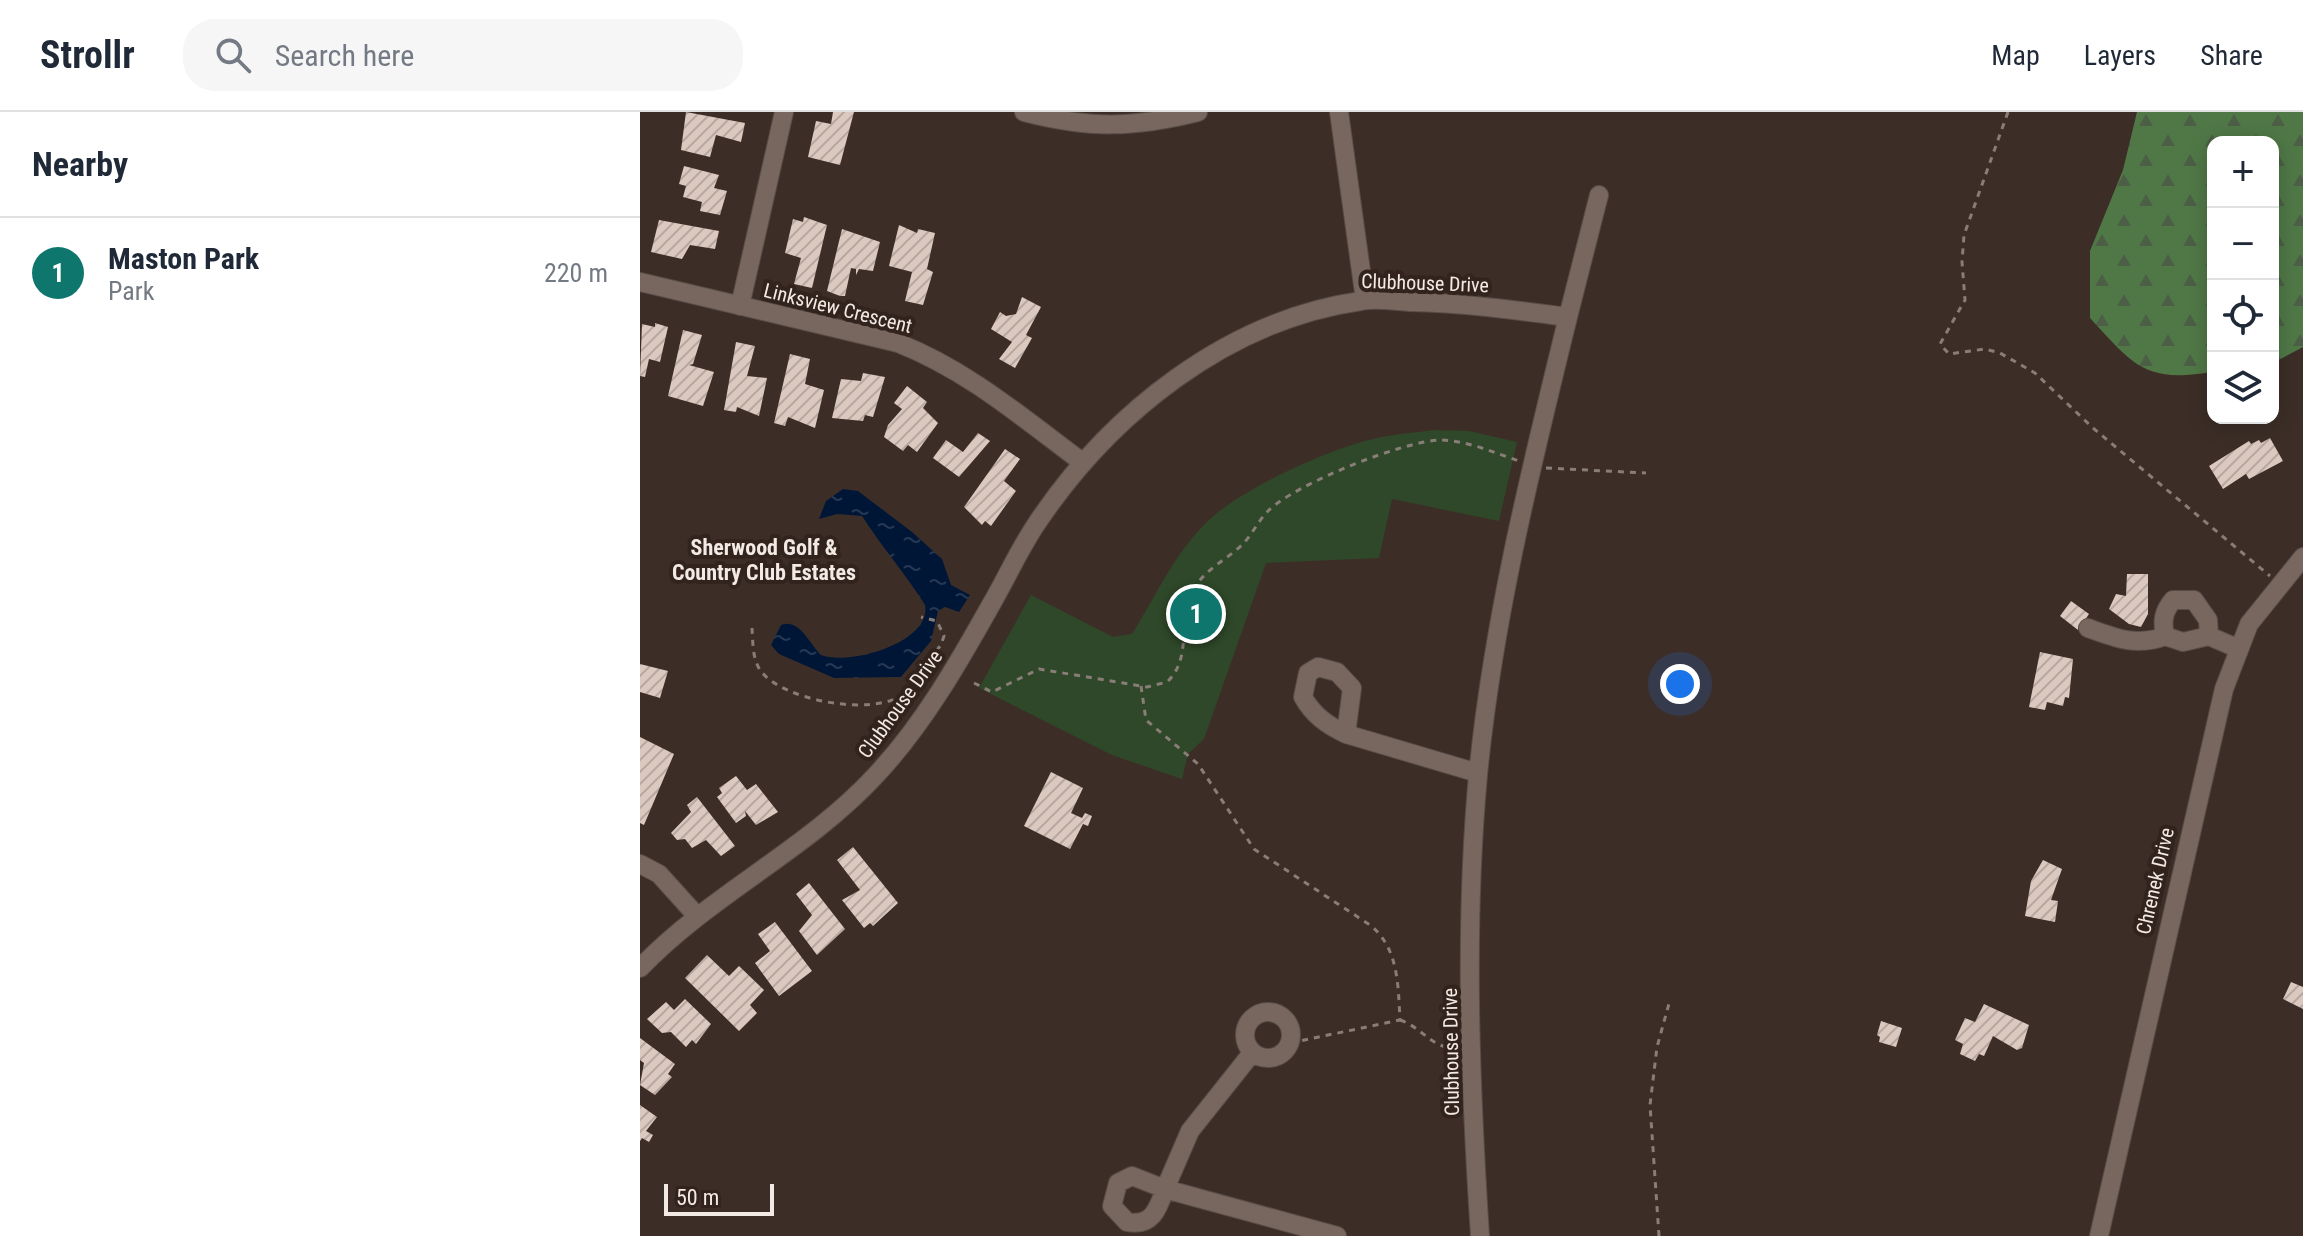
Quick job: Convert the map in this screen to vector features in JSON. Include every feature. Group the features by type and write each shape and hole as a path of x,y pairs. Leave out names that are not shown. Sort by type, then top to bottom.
{"street":[{"name":"Linksview Crescent","path":"740,306 784,112"},
{"path":"1024,112 1074,124 1113,127 1198,112"},
{"path":"1339,112 1365,300"},
{"path":"1568,317 1599,195"},
{"name":"Linksview Crescent","path":"640,282 898,343 957,370 1082,462"},
{"name":"Clubhouse Drive","path":"640,968 675,931 771,864 877,774 953,672 1036,525 1082,462 1131,415 1188,369 1256,333 1300,316 1365,300 1466,304 1568,317 1532,465 1497,645 1478,773 1471,900 1472,1049 1480,1236"},
{"name":"Chrenek Drive","path":"2099,1236 2213,730 2249,624 2303,557"},
{"path":"2165,636 2162,623 2166,609 2173,600 2183,599 2194,600 2201,607 2208,620 2209,636"},
{"path":"2088,628 2123,641 2150,642 2165,636 2183,642 2209,636 2239,649"},
{"path":"1346,734 1478,773"},
{"path":"640,864 659,874 697,916"},
{"path":"1258,1013 1281,1015 1290,1028 1290,1043 1274,1058 1252,1053 1244,1032 1251,1018 1258,1013"},
{"path":"1252,1053 1190,1131 1165,1189 1337,1236"}],"path":[{"path":"2008,112 1967,221 1962,262 1965,300 1940,341 1943,349 1949,354 1985,349 2000,353 2035,373 2093,428 2218,529 2279,583"},
{"path":"974,683 992,692 1039,669 1141,686 1167,682 1175,675 1183,654 1189,602 1204,574 1241,545 1269,510 1313,479 1394,451 1443,440 1553,470 1646,473"},
{"path":"752,628 754,657 761,671 790,690 832,702 869,705 895,698 918,678 944,636 937,621 921,617"},
{"path":"930,657 943,666"},
{"path":"1141,686 1146,720 1198,764 1254,849 1370,925 1386,941 1393,959 1400,1020"},
{"path":"1659,1236 1650,1105 1654,1058 1670,1000"},
{"path":"1290,1043 1400,1020 1418,1027 1431,1043 1472,1049"}],"green space":[{"path":"2137,112 2303,112 2303,347 2279,360 2279,136 2207,136 2207,373 2170,375 2142,367 2118,348 2090,318 2090,251 2123,170"},
{"path":"1434,430 1469,431 1517,442 1499,521 1392,499 1379,558 1266,563 1204,739 1188,754 1182,779 1112,755 979,688 1031,595 1113,637 1132,634 1186,546 1223,508 1263,483 1354,444"}],"water":[{"path":"843,489 858,491 912,532 942,559 951,585 970,595 959,612 945,607 938,611 931,641 901,677 834,678 779,654 771,645 781,625 787,624 798,628 821,655 834,658 868,654 903,640 916,630 924,618 925,605 862,516 837,514 819,519 826,501"}],"building":[{"path":"686,112 745,123 741,142 716,135 710,157 681,150"},
{"path":"833,112 854,112 840,165 808,157 816,121 831,124"},
{"path":"684,166 719,175 714,188 727,191 720,215 700,211 702,202 683,197 686,186 679,184"},
{"path":"804,217 827,225 812,288 794,284 801,258 785,253 793,219 803,222"},
{"path":"659,220 719,231 715,249 690,245 682,259 651,252"},
{"path":"899,225 917,233 918,229 935,233 927,269 933,272 923,305 905,301 912,272 889,266"},
{"path":"842,229 880,242 873,271 859,269 856,275 856,269 851,268 845,296 827,291"},
{"path":"1022,297 1041,307 1026,335 1032,338 1015,368 999,359 1012,342 991,329 1000,312 1006,316 1016,314"},
{"path":"655,323 668,327 660,362 649,359 645,377 640,376 642,324 655,327"},
{"path":"683,330 702,335 693,364 689,365 714,372 703,406 668,396"},
{"path":"736,342 755,346 747,376 767,378 759,416 737,407 736,412 724,410"},
{"path":"790,354 810,359 805,384 824,390 815,428 788,417 785,426 774,423"},
{"path":"863,373 885,377 873,417 865,415 863,421 832,418 841,379 861,381"},
{"path":"907,386 927,402 923,408 938,423 917,452 908,445 903,451 884,437 888,425 902,409 894,403"},
{"path":"978,433 990,441 959,477 933,458 946,440 963,452"},
{"path":"2270,438 2283,461 2249,479 2246,474 2223,489 2209,466 2249,441 2251,444 2259,440 2261,443"},
{"path":"1005,449 1020,459 1004,481 1016,491 991,526 985,521 982,525 964,507"},
{"path":"2127,574 2148,574 2148,614 2141,627 2129,624 2109,609 2116,594 2126,596"},
{"path":"2071,601 2089,614 2078,630 2060,616"},
{"path":"2040,652 2073,659 2069,698 2065,697 2063,706 2047,702 2045,710 2029,707"},
{"path":"640,664 668,671 660,698 640,692"},
{"path":"640,737 674,754 644,825 640,823"},
{"path":"1051,772 1083,788 1071,813 1082,818 1085,813 1092,816 1088,826 1083,824 1070,849 1024,826"},
{"path":"736,776 747,790 756,784 778,812 756,825 745,811 746,816 736,823 717,797 722,793 719,788"},
{"path":"697,797 735,846 721,856 706,840 692,848 685,839 677,840 671,833 691,812 687,805"},
{"path":"853,847 898,903 873,926 870,923 864,928 842,900 860,890 837,860"},
{"path":"2043,860 2062,869 2051,900 2058,901 2055,922 2025,916 2031,881"},
{"path":"809,883 845,929 817,955 799,931 812,915 796,894"},
{"path":"775,922 812,971 779,996 755,963 770,951 758,934"},
{"path":"707,955 729,976 739,966 764,990 750,1005 757,1013 739,1031 685,978"},
{"path":"2291,982 2303,987 2303,1009 2283,999"},
{"path":"685,999 711,1024 696,1044 692,1040 686,1047 671,1032 662,1033 647,1019 666,1002 674,1010"},
{"path":"1984,1004 2029,1025 2022,1048 2017,1050 1993,1036 1984,1056 1979,1054 1975,1061 1960,1054 1963,1044 1955,1040 1965,1018 1975,1022"},
{"path":"1881,1021 1902,1028 1896,1047 1879,1042 1877,1035"},
{"path":"640,1038 675,1064 668,1074 672,1077 655,1095 640,1085 644,1063 640,1060"},
{"path":"640,1105 657,1117 646,1131 653,1135 649,1142 642,1138 640,1141"}],"place":[{"name":"Maston Park","path":"1196,614"}],"district":[{"name":"Sherwood Golf & Country Club Estates","path":"764,560"}]}
